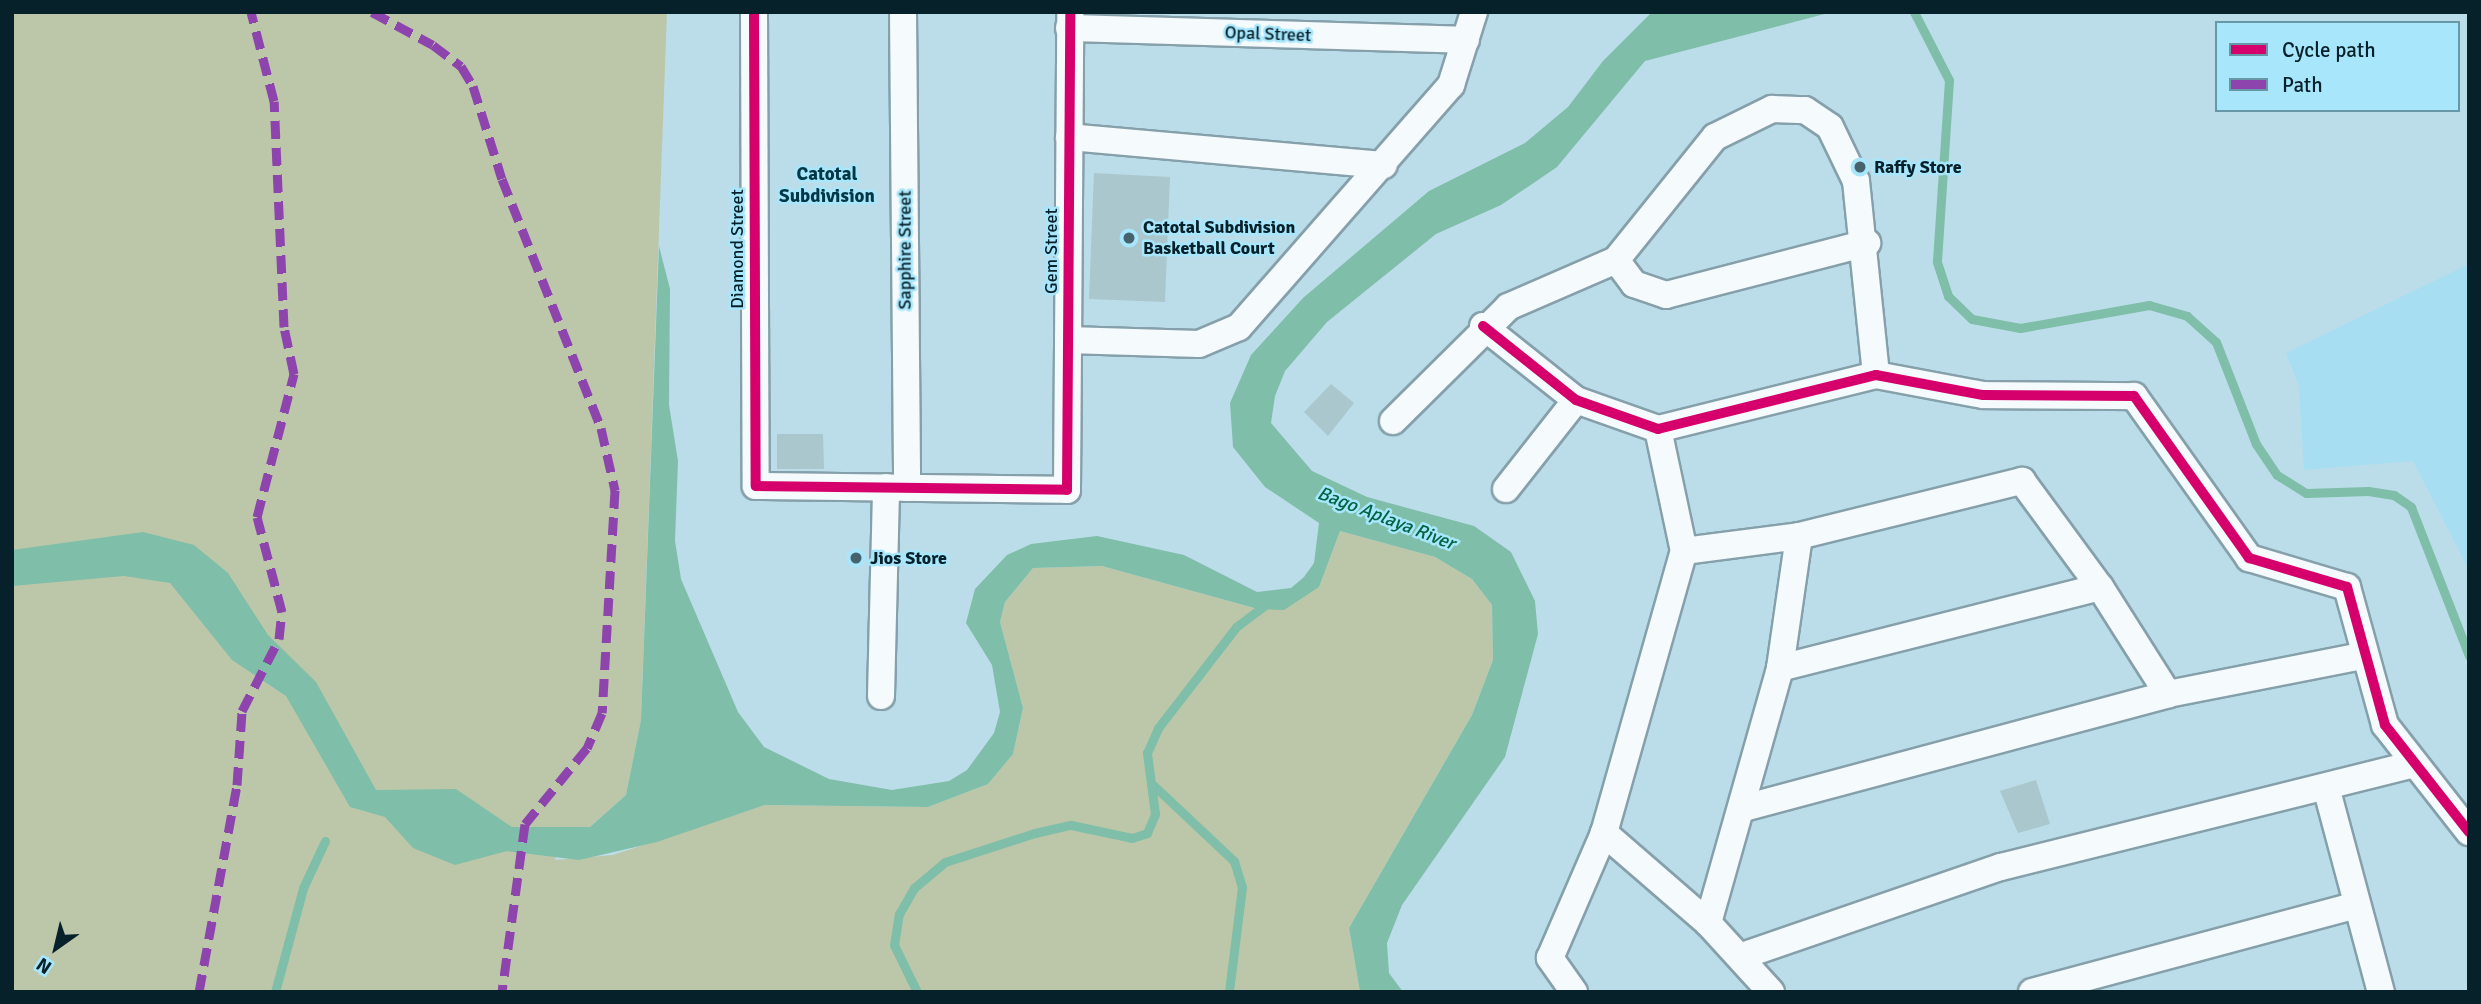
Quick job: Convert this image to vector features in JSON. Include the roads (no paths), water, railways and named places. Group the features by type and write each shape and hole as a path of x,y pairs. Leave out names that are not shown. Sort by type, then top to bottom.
{"street":[{"name":"Diamond Street","path":"754,12 756,485 896,488"},
{"name":"Sapphire Street","path":"881,696 896,488 903,12"},
{"path":"1068,340 1199,344 1239,327 1384,165 1451,85 1475,12"},
{"name":"Gem Street","path":"896,488 1067,490 1070,20"},
{"name":"Opal Street","path":"1070,20 1466,40"},
{"path":"1393,421 1483,326 1530,296 1616,260 1715,137 1753,115 1788,107 1817,117 1841,143 1856,181 1867,243 1876,375"},
{"path":"1069,137 1384,165"},
{"path":"1616,260 1634,284 1666,295 1867,243"},
{"path":"1483,326 1576,400 1658,429 1876,375 1983,395 2134,397 2249,558 2347,587 2358,610 2362,656 2385,725 2469,832"},
{"path":"1506,489 1576,400"},
{"path":"1574,992 1550,958 1604,833 1684,551 1658,429"},
{"path":"1684,551 1799,536 2022,481 2100,587 2168,694"},
{"path":"1708,923 1744,808 1780,668 1799,536"},
{"path":"1780,668 2100,587"},
{"path":"1744,808 2168,694 2362,656"},
{"path":"1742,956 2001,867 2413,764"},
{"path":"2326,787 2354,906 2381,992"},
{"path":"1604,833 1708,923 1742,956 1771,992"},
{"path":"2032,992 2354,906"}],"water":[{"name":"Bago Aplaya River","path":"1652,12 1832,12 1645,61 1557,167 1501,205 1436,234 1327,322 1285,371 1275,396 1271,423 1312,471 1367,497 1474,526 1511,552 1535,601 1538,634 1505,757 1402,905 1387,943 1389,973 1403,992 1360,992 1349,928 1472,715 1493,660 1492,605 1472,579 1435,557 1340,531 1319,587 1284,610 1258,609 1102,566 1033,568 1005,602 1000,622 1023,708 1013,754 988,784 928,807 765,805 657,842 579,860 507,851 455,865 413,848 385,817 350,807 286,696 232,660 170,583 124,576 12,586 12,550 143,532 194,545 228,573 268,635 316,682 376,790 456,789 512,827 590,827 626,795 641,720 659,246 670,289 669,405 678,461 675,541 681,579 738,712 764,747 829,779 892,790 949,781 967,770 994,733 1000,712 992,665 966,623 975,589 1007,555 1031,544 1097,536 1184,555 1257,592 1291,588 1304,577 1314,563 1319,523 1265,487 1233,447 1230,403 1251,355 1303,298 1429,191 1525,143 1568,107 1603,61"}],"waterway":[{"path":"1914,12 1949,80 1937,262 1948,296 1972,319 2020,328 2149,305 2187,316 2216,342 2256,444 2277,475 2306,493 2368,491 2394,495 2411,507 2469,656"},
{"path":"917,992 894,945 899,914 914,888 945,862 1035,833 1071,825 1132,838 1147,833 1155,814 1147,753 1158,728 1236,627 1268,603"},
{"path":"1152,784 1234,861 1242,887 1229,992"},
{"path":"275,992 303,888 325,841"}],"place":[{"name":"Raffy Store","path":"1860,167"},
{"name":"Catotal Subdivision Basketball Court","path":"1129,238"},
{"name":"Jios Store","path":"856,558"}],"district":[{"name":"Catotal Subdivision","path":"827,186"}]}
